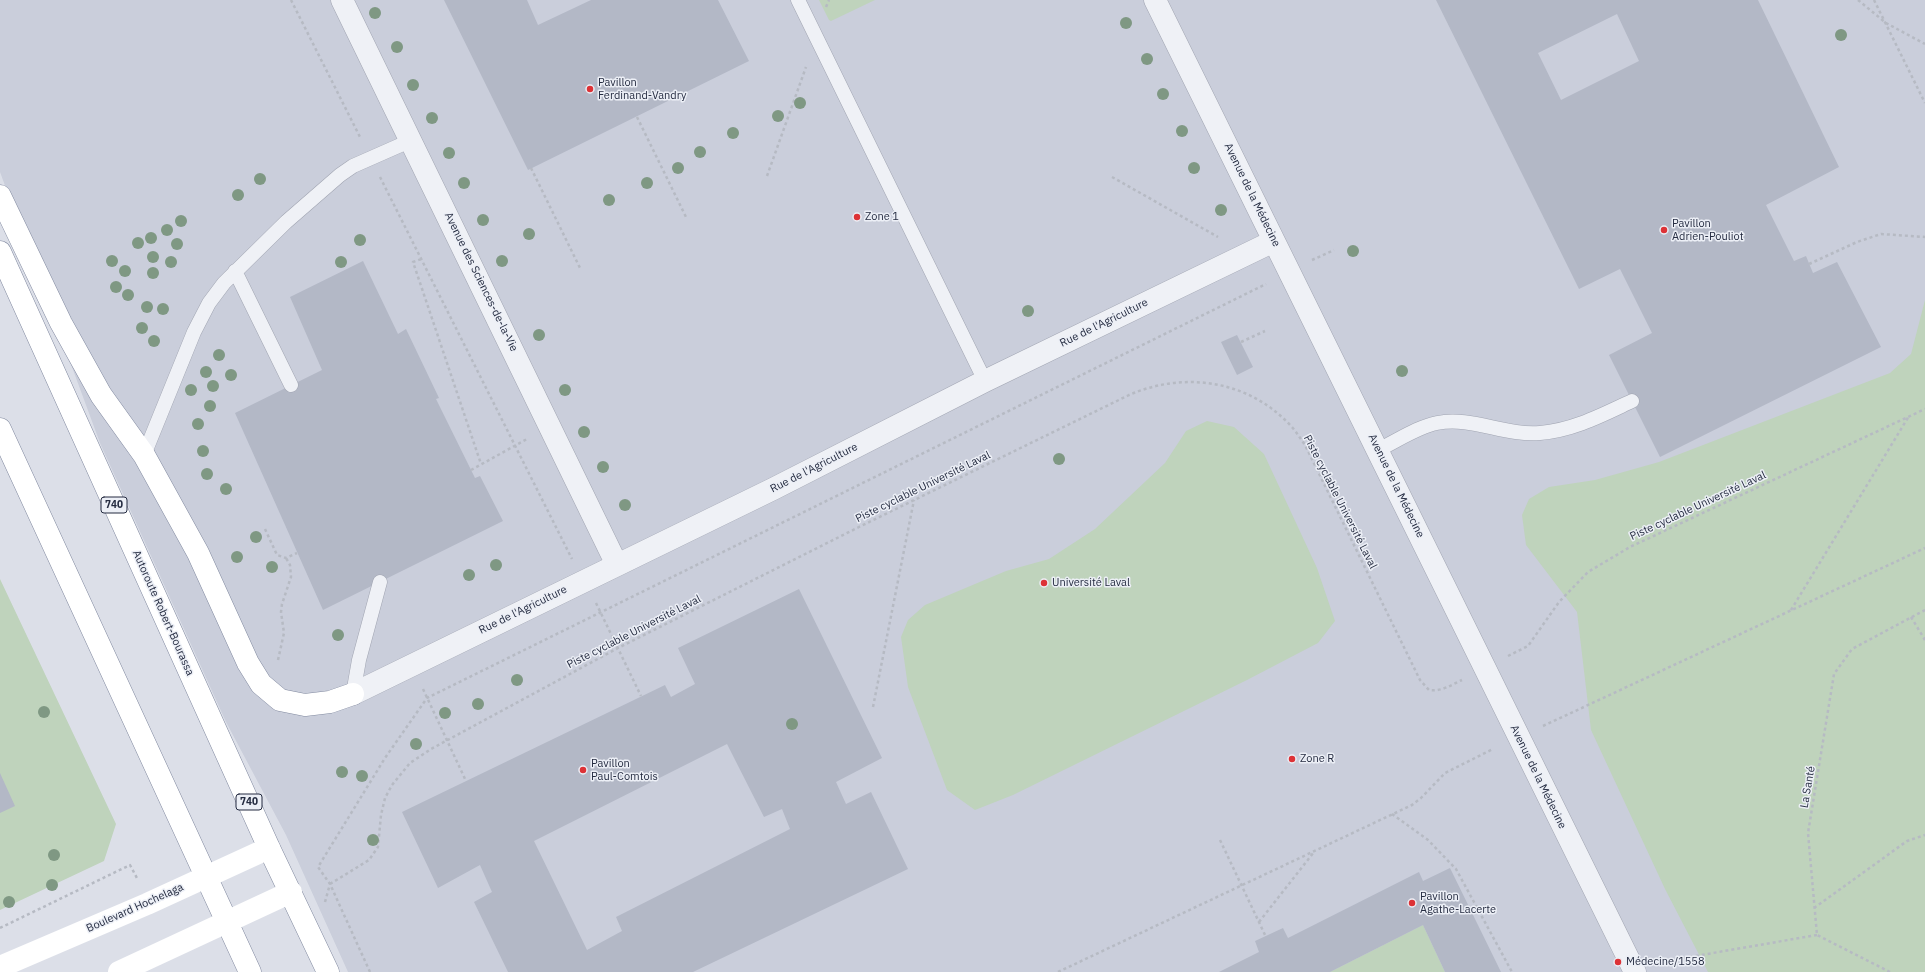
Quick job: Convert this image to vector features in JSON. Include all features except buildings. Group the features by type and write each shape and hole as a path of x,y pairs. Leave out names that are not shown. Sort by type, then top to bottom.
{"main road":[{"path":"0,196 61,323 101,395 144,455 198,553 248,663 261,684 280,700 305,705 330,702 353,694"},
{"name":"Autoroute Robert-Bourassa","path":"0,252 270,848 328,972"},
{"path":"0,429 250,972"},
{"name":"Boulevard Hochelaga","path":"0,967 148,904 270,848"},
{"path":"119,972 291,892"}],"street":[{"name":"Avenue des Sciences-de-la-Vie","path":"342,0 412,140 617,565"},
{"name":"Avenue de la Médecine","path":"1155,0 1635,972"},
{"name":"Rue de l'Agriculture","path":"353,694 773,489 985,380 1274,241"}],"lane":[{"path":"798,0 985,380"},
{"path":"144,455 194,332 209,303 224,283 286,222 340,175 353,166 412,140"},
{"path":"235,271 291,386"},
{"path":"1378,450 1436,423 1468,423 1520,432 1538,433 1573,428 1632,401"},
{"path":"353,694 359,660 380,582"}],"path":[{"path":"291,0 572,560"},
{"path":"767,176 829,0"},
{"path":"1858,0 1886,23 1925,44"},
{"path":"1874,0 1925,103"},
{"path":"637,117 686,217"},
{"path":"531,168 581,270"},
{"path":"1112,177 1218,237"},
{"path":"1809,264 1857,242 1881,234 1925,237"},
{"path":"1311,261 1334,250"},
{"path":"421,259 413,262 481,464"},
{"path":"370,972 330,884 318,867 385,758 427,698 1268,283"},
{"path":"1241,342 1265,331"},
{"name":"Piste cyclable Université Laval","path":"330,884 370,860 378,847 381,814 385,798 392,784 410,762 447,740 618,648 914,500 1145,388 1168,383 1194,381 1236,389 1257,399 1275,411 1291,426 1305,445 1420,680 1429,690 1441,690 1463,680"},
{"name":"Piste cyclable Université Laval","path":"1506,657 1528,646 1559,602 1588,572 1630,546 1925,409"},
{"path":"1790,611 1910,416"},
{"path":"471,470 504,452"},
{"path":"873,707 914,500"},
{"path":"265,529 277,555 286,558 298,553"},
{"path":"1541,727 1925,548"},
{"path":"267,689 281,653 283,641 282,604 291,577 290,565 286,558"},
{"path":"594,600 602,612 641,696"},
{"name":"La Santé","path":"1817,935 1808,833 1834,674 1852,649 1925,610"},
{"path":"1911,617 1925,640"},
{"path":"412,664 466,781"},
{"path":"1058,972 1241,884 1314,852 1412,805 1422,798 1445,773 1493,749"},
{"path":"1392,814 1428,840 1456,869 1512,972"},
{"path":"1814,909 1907,842 1925,835"},
{"path":"1220,840 1266,937"},
{"path":"1259,922 1314,852"},
{"path":"0,928 130,865"},
{"path":"324,905 330,884"},
{"path":"1684,958 1817,935 1890,972"}],"shaded area":[{"name":"Université Laval","path":"0,0 1925,0 1925,972 348,972 286,835 226,722 100,443 0,172"}],"green space":[{"path":"819,0 875,0 831,21 829,20"},
{"path":"1925,300 1925,972 1708,972 1665,889 1591,730 1577,612 1526,545 1522,515 1529,499 1549,487 1595,480 1659,462 1890,373 1911,354"},
{"path":"1207,421 1234,427 1264,454 1317,568 1335,621 1318,643 1247,680 1013,795 975,810 947,790 908,687 901,637 908,620 925,605 1006,571 1049,559 1095,529 1165,463 1186,431"},
{"path":"0,579 116,824 104,861 0,910"},
{"path":"1423,925 1445,972 1330,972"}],"place":[{"name":"Pavillon Ferdinand-Vandry","path":"590,89"},
{"name":"Zone 1","path":"857,217"},
{"name":"Pavillon Adrien-Pouliot","path":"1664,230"},
{"name":"Université Laval","path":"1044,583"},
{"name":"Zone R","path":"1292,759"},
{"name":"Pavillon Paul-Comtois","path":"583,770"},
{"name":"Pavillon Agathe-Lacerte","path":"1412,903"},
{"name":"Médecine/1558","path":"1618,962"}]}
